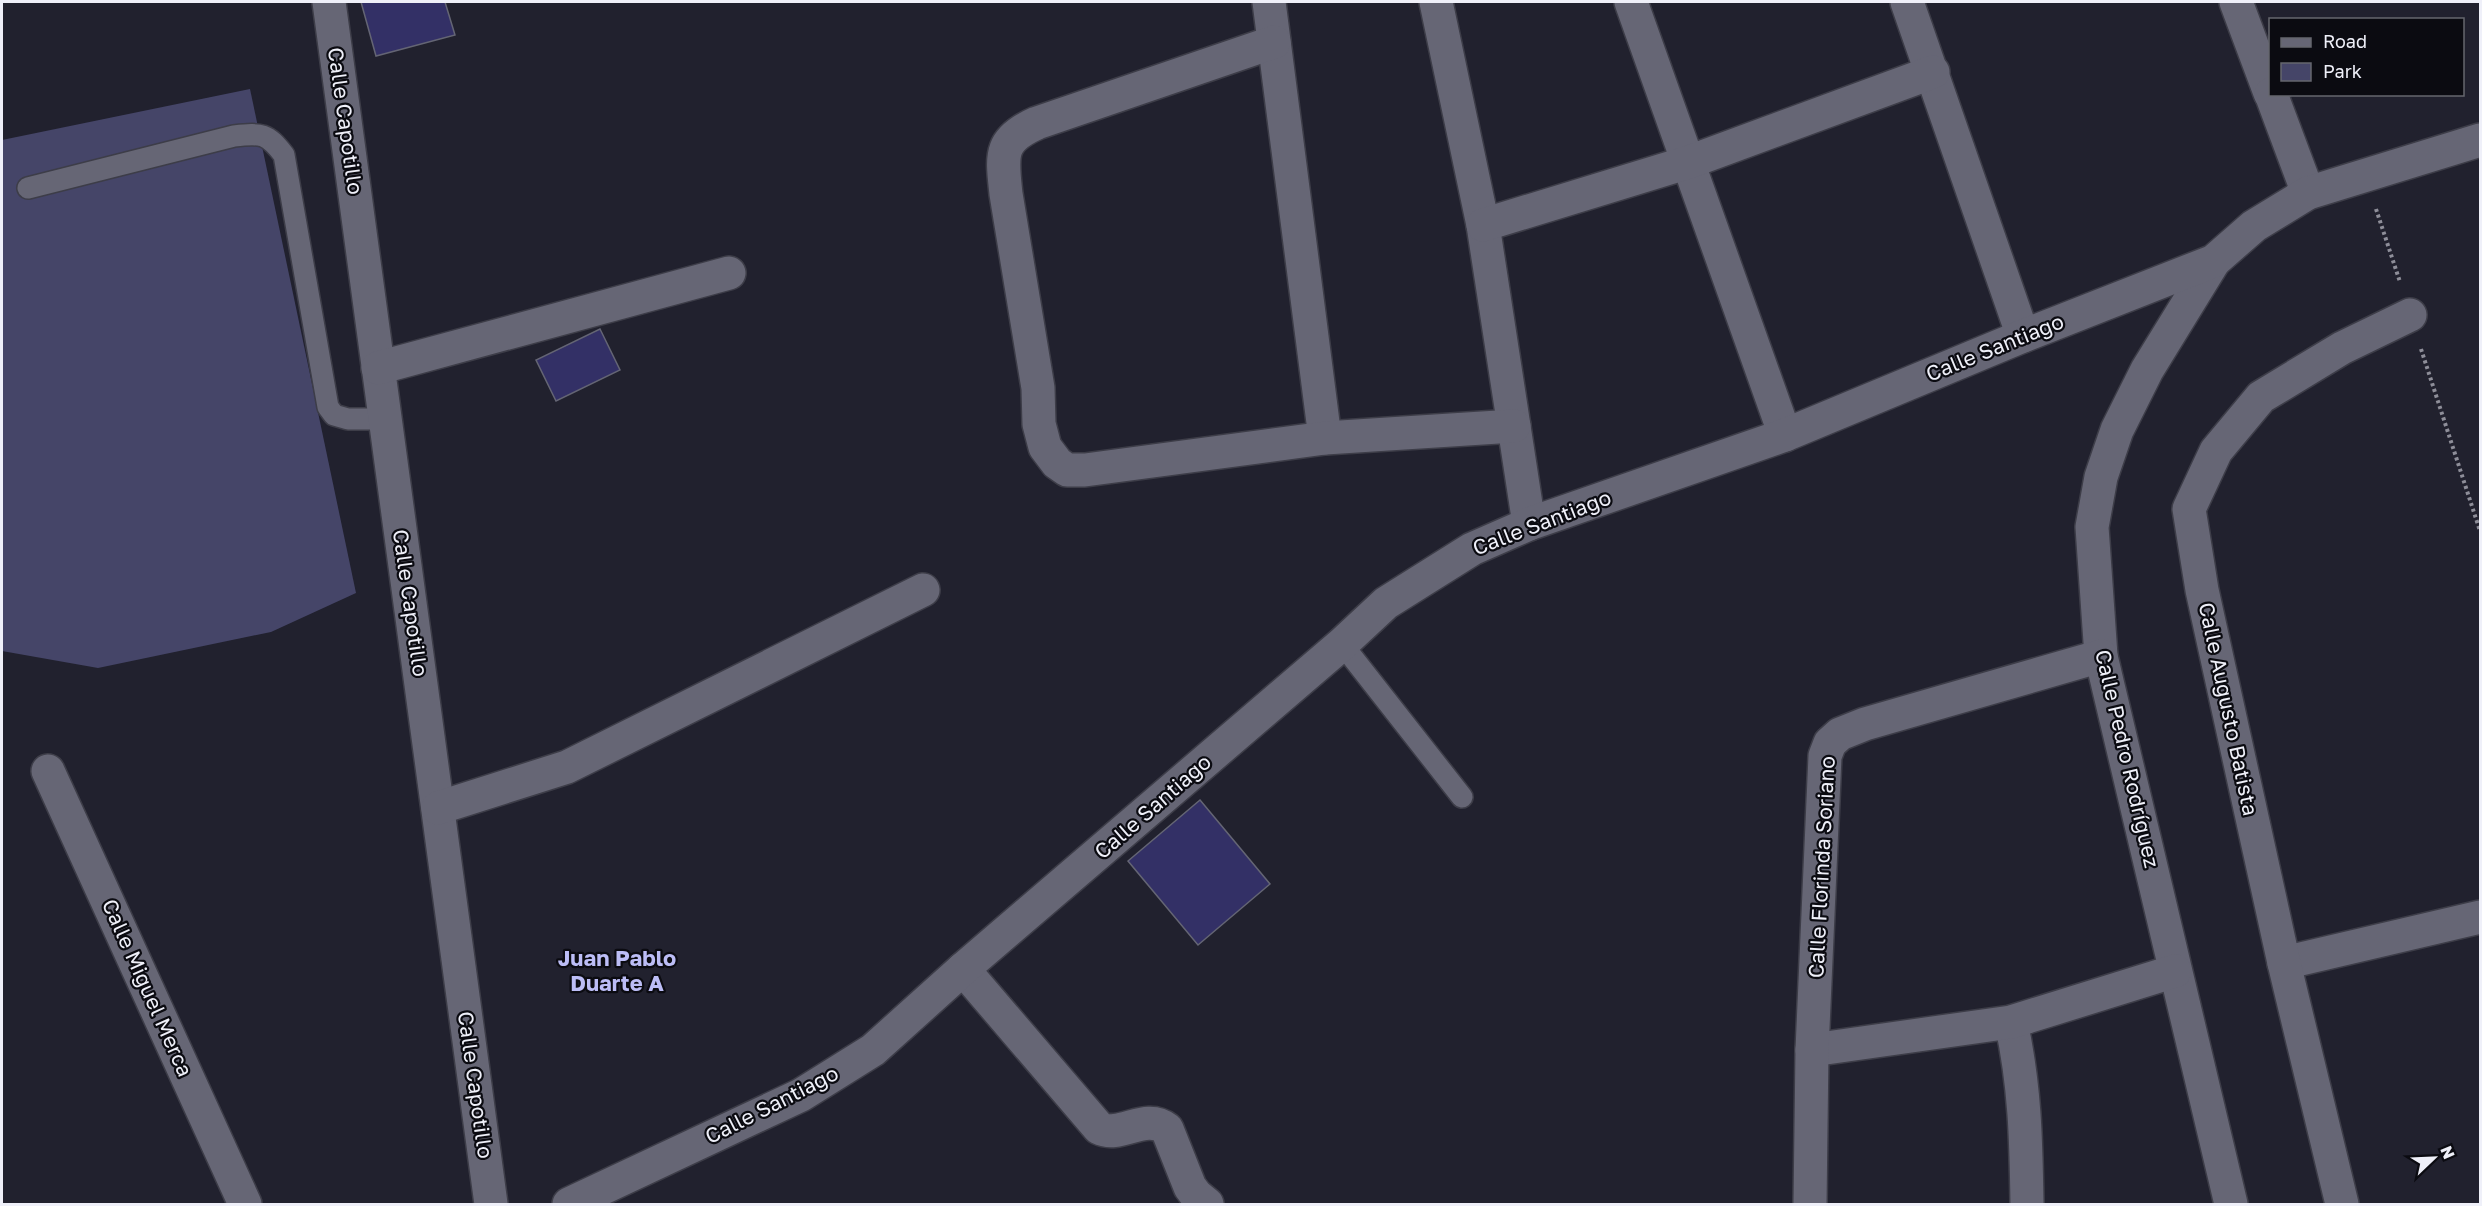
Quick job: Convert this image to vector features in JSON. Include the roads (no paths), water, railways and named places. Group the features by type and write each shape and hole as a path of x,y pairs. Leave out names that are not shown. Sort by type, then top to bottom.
{"street":[{"name":"Calle Capotillo","path":"329,2 491,1204"},
{"path":"1272,2 1275,42 1325,438"},
{"path":"1436,2 1483,225 1529,524"},
{"path":"1632,2 1785,435"},
{"path":"1907,2 2023,336"},
{"path":"2236,2 2269,89"},
{"path":"1275,42 1037,123 1018,131 1006,147 1003,165 1006,194 1038,388 1039,424 1045,447 1057,463 1067,471 1325,438 1514,426"},
{"path":"1483,225 1689,162 1933,72"},
{"path":"2272,96 2308,194"},
{"name":"Calle Santiago","path":"569,1204 801,1095 873,1050 963,969 1396,597 1472,549 1529,524 1785,435 2023,336 2214,261 2254,226 2308,194 2481,140"},
{"name":"Calle Pedro Rodríguez","path":"2214,261 2147,370 2117,430 2101,477 2092,526 2101,656 2231,1204"},
{"path":"378,368 729,273"},
{"name":"Calle Augusto Batista","path":"2342,1204 2284,963 2202,590 2189,509 2216,451 2261,397 2342,348 2410,315"},
{"path":"438,808 567,766 923,590"},
{"name":"Calle Florinda Soriano","path":"1810,1204 1812,1050 1825,756 1830,743 1840,734 1893,714 2101,656"},
{"name":"Calle Miguel Merca","path":"48,771 245,1204"},
{"path":"2284,963 2481,917"},
{"path":"963,969 1099,1128 1110,1131 1153,1122 1167,1129 1190,1187 1207,1204"},
{"path":"1812,1050 2011,1022 2175,971"},
{"path":"2011,1022 2021,1067 2026,1113 2027,1204"}],"lane":[{"path":"28,188 234,136 253,134 271,138 284,155 328,407 334,415 348,419 385,419"},
{"path":"1342,644 1462,797"}],"district":[{"name":"Juan Pablo Duarte A","path":"617,970"}]}
